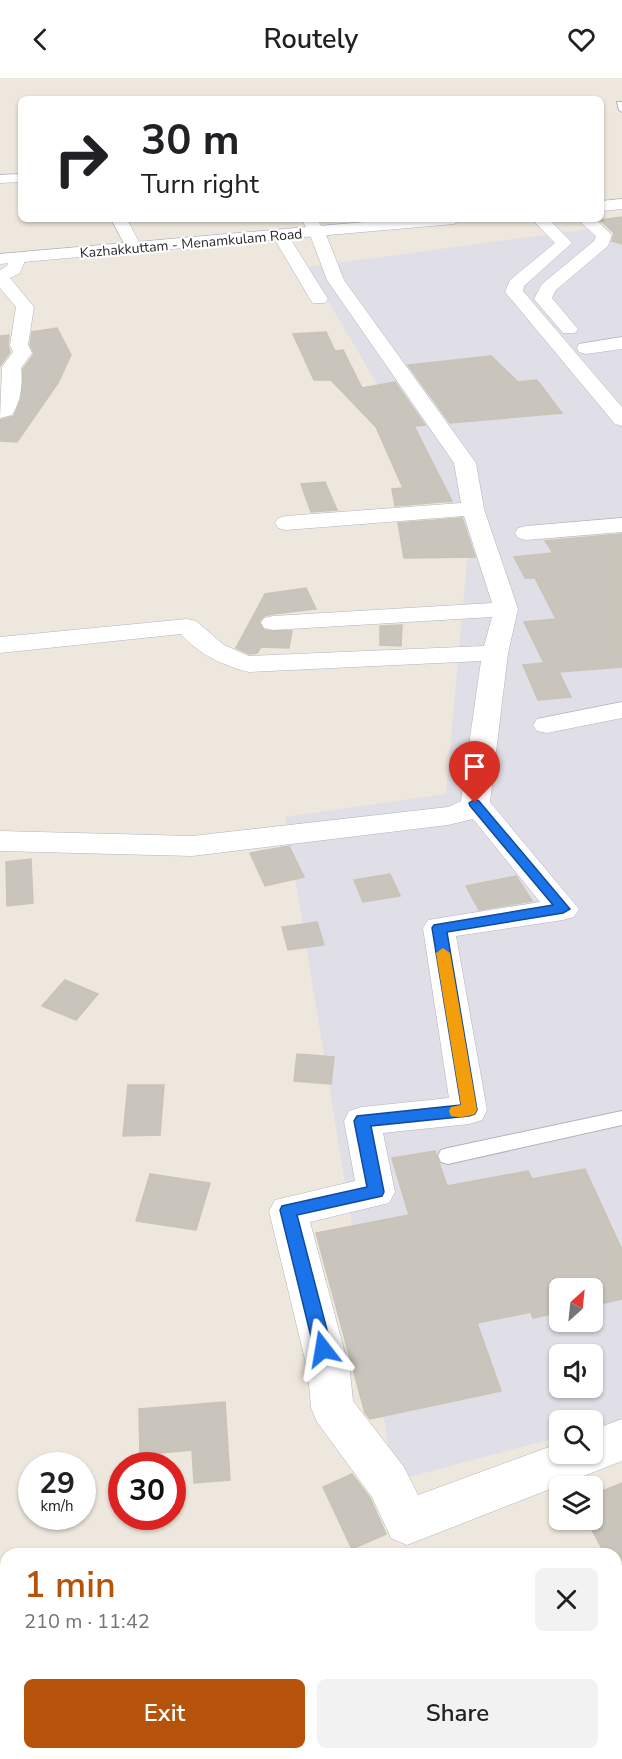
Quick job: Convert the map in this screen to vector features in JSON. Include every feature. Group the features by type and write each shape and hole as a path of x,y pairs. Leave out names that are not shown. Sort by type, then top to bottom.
{"main road":[{"path":"604,206 622,204"},
{"name":"Kazhakkuttam - Menamkulam Road","path":"9,259 280,236 313,226 394,222"}],"street":[{"path":"0,180 18,178"},
{"path":"121,222 134,248"},
{"path":"543,222 564,243"},
{"path":"589,222 604,235"},
{"path":"0,841 192,846 448,816 471,809 475,803 495,653 506,609 472,509 465,463 336,280 313,226"},
{"path":"622,233 564,243 516,284 514,292 622,420"},
{"path":"582,374 603,367 543,299 548,288 602,243 604,235"},
{"path":"280,236 319,298"},
{"path":"0,412 5,411 9,400 14,378 11,367 23,353 20,345 25,307 0,276 14,269 9,259"},
{"path":"586,348 622,343"},
{"path":"286,523 472,509"},
{"path":"526,533 622,525"},
{"path":"273,622 506,609"},
{"path":"0,645 187,626 195,636 224,656 249,664 495,653"},
{"path":"547,725 622,710"},
{"path":"475,803 563,909 439,928 469,1110 362,1121 376,1192 288,1210 329,1372 332,1408 388,1482 407,1522 560,1464"},
{"path":"603,1447 622,1440"}],"lane":[{"path":"448,1156 622,1118"}],"shaded area":[{"path":"603,227 622,243 622,1421 603,1426 603,1410 549,1410 549,1440 394,1481 285,817 446,794 469,539 308,267"}],"building":[{"path":"622,217 622,244 612,241 614,233 602,222 604,219"},
{"path":"57,328 71,355 58,383 17,442 0,441 0,420 14,416 21,399 23,369 34,354 30,345 32,332"},
{"path":"326,332 335,351 343,350 362,388 395,382 425,425 414,426 452,501 395,506 392,489 403,488 376,427 331,380 314,380 293,334"},
{"path":"9,335 10,352 0,366 0,336"},
{"path":"491,356 518,382 537,380 562,413 450,423 408,365"},
{"path":"325,482 337,510 311,512 301,484"},
{"path":"462,518 475,557 404,558 398,523"},
{"path":"622,534 622,667 559,672 571,697 538,700 523,665 544,663 524,622 556,619 535,578 525,578 514,557 553,553 545,541"},
{"path":"306,588 316,609 264,616 259,622 264,630 292,631 289,648 261,647 257,653 249,654 236,648 265,594"},
{"path":"402,625 401,646 380,645 380,626"},
{"path":"289,846 304,877 265,886 250,853"},
{"path":"31,859 33,903 7,906 6,862"},
{"path":"390,874 400,896 363,902 354,880"},
{"path":"516,876 532,901 479,910 466,886"},
{"path":"317,922 324,945 288,950 282,927"},
{"path":"65,980 98,994 76,1020 42,1006"},
{"path":"297,1054 334,1057 331,1084 294,1081"},
{"path":"128,1085 164,1085 160,1135 123,1136"},
{"path":"435,1151 447,1186 528,1171 532,1179 585,1169 622,1250 622,1299 603,1303 603,1278 549,1278 549,1314 533,1318 531,1312 477,1323 501,1391 370,1419 365,1413 316,1233 409,1215 392,1158"},
{"path":"150,1174 210,1183 196,1230 136,1221"},
{"path":"225,1402 230,1480 194,1483 192,1450 140,1452 139,1409"},
{"path":"352,1474 370,1498 386,1534 352,1548 323,1487"},
{"path":"622,1483 622,1548 602,1548 592,1530 603,1530 603,1491"}],"slow traffic":[{"path":"443,953 469,1110 457,1111"}],"route":[{"path":"323,1349 288,1210 376,1192 362,1121 469,1110 439,928 563,909 475,803"}]}
